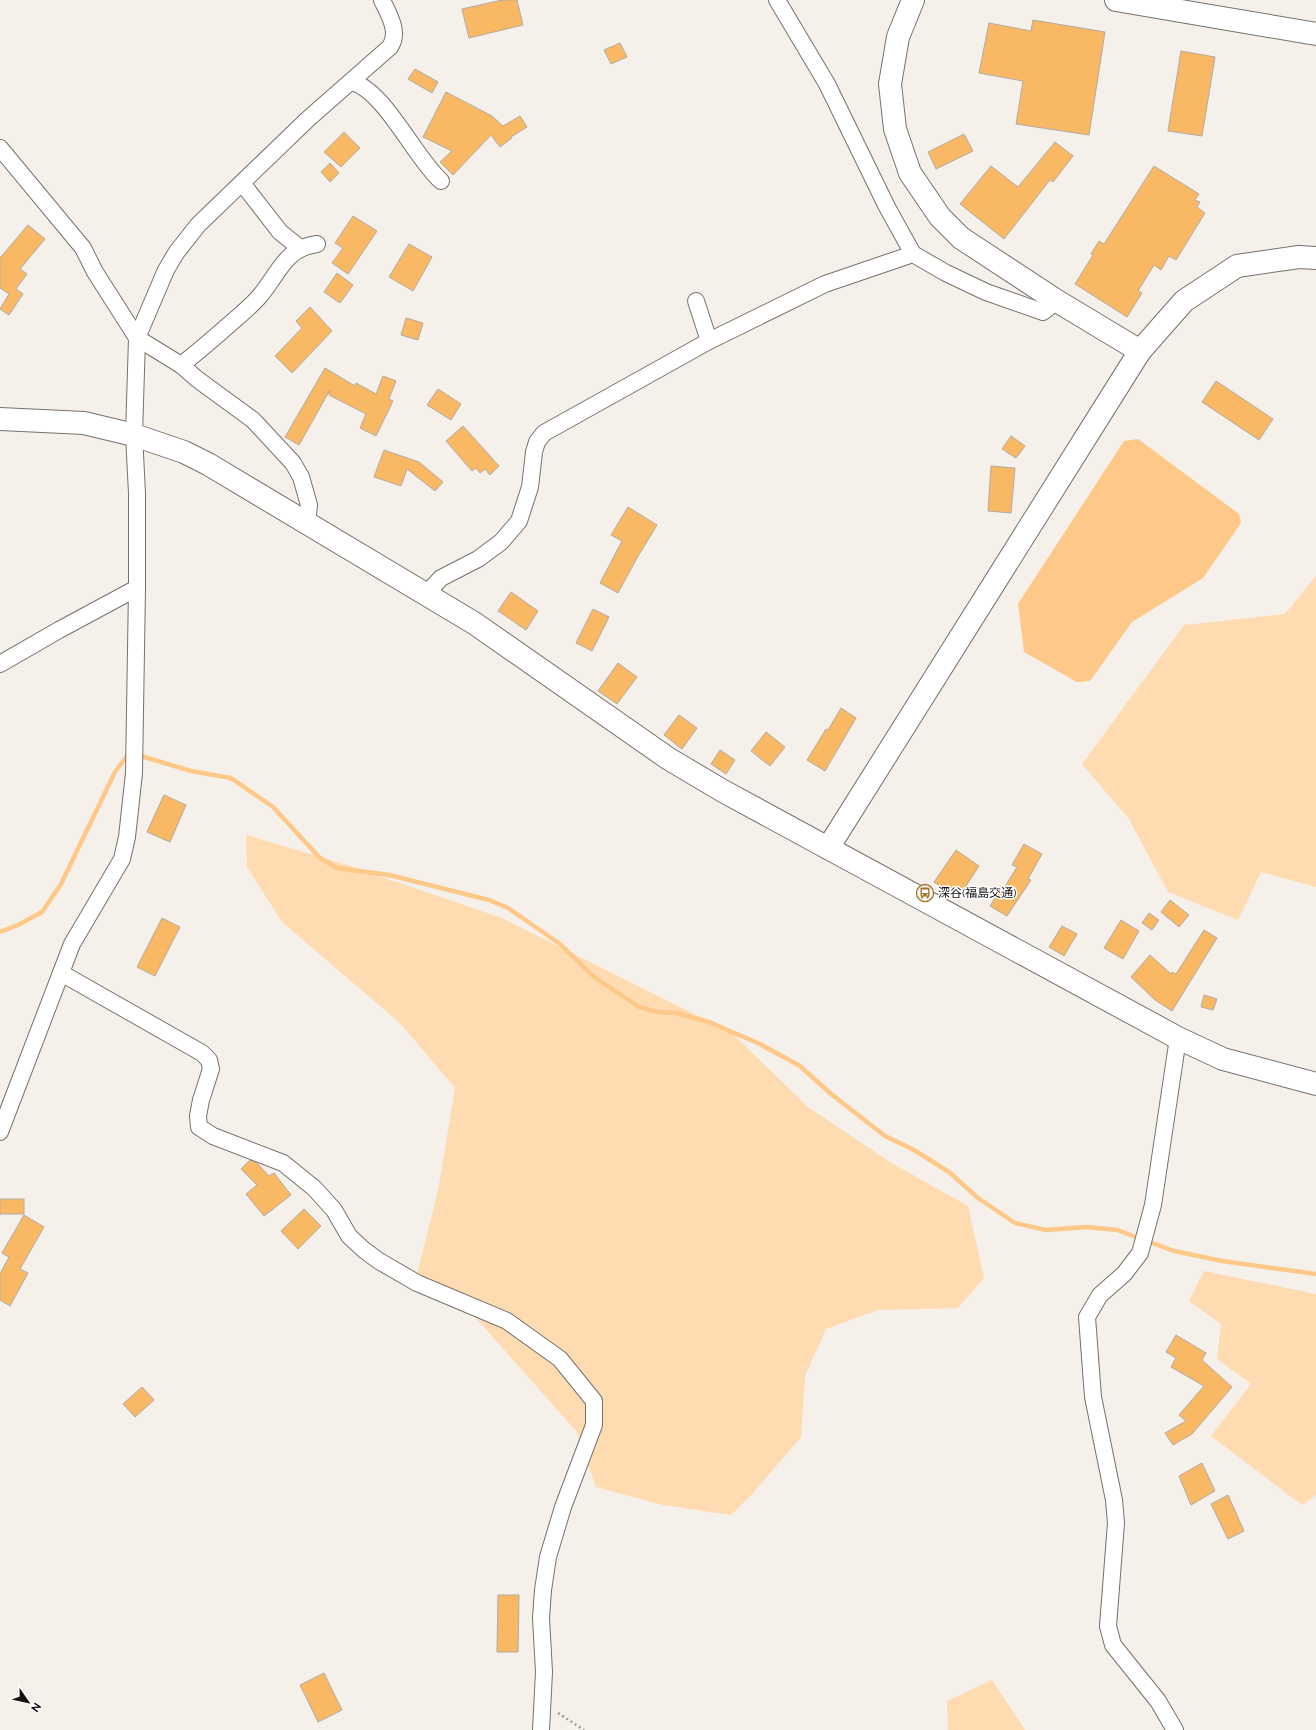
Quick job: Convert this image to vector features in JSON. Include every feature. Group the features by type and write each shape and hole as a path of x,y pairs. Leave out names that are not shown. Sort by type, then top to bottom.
{"street":[{"path":"0,1132 72,944 122,859 127,837 134,773 137,588 134,435 137,338 166,270 176,253 198,225 308,119 352,82 394,42 395,34 393,25 382,0"},
{"path":"778,0 827,84 887,206 913,254 946,273 986,292 1043,312 1057,300"},
{"path":"913,0 898,37 890,84 895,129 910,173 940,217 961,238 1140,351"},
{"path":"1116,0 1316,34"},
{"path":"352,82 360,84 377,99 423,161 441,181"},
{"path":"0,148 84,248 95,272 137,338 181,365 197,379 253,420 293,463 301,477 309,505 307,523"},
{"path":"242,183 280,232 300,248"},
{"path":"181,365 203,348 258,298 282,264 300,248 317,244"},
{"path":"426,594 442,578 478,559 501,542 519,521 530,487 534,452 537,442 544,433 708,341 825,284 913,254"},
{"path":"828,848 1140,351 1184,301 1237,266 1299,257 1316,258"},
{"path":"696,301 708,341"},
{"path":"0,419 9,418 84,423 134,435 184,452 208,464 474,622 669,759 828,848 1178,1038 1223,1059 1316,1084"},
{"path":"0,664 137,588"},
{"path":"61,973 202,1053 209,1060 211,1070 201,1100 198,1116 199,1127 212,1136 283,1163 314,1188 334,1210 349,1236 369,1254 417,1283 506,1321 560,1359 594,1401 594,1425 563,1507 548,1557 543,1590 541,1618 544,1672 541,1730"},
{"path":"1175,1730 1158,1701 1113,1645 1108,1626 1116,1523 1114,1500 1092,1397 1087,1317 1100,1294 1124,1274 1140,1253 1153,1205 1178,1038"}],"path":[{"path":"543,1704 584,1730"}],"shaded area":[{"path":"1138,439 1239,514 1241,523 1203,578 1132,622 1090,681 1077,682 1024,652 1018,604 1124,441"},
{"path":"1316,576 1316,887 1261,872 1238,920 1168,892 1129,819 1082,764 1184,625 1285,614"},
{"path":"246,835 344,864 502,918 732,1033 808,1107 890,1162 968,1206 984,1278 958,1308 878,1310 826,1329 805,1376 801,1437 755,1491 731,1515 663,1505 596,1487 577,1432 468,1309 417,1275 438,1191 455,1088 400,1023 282,922 247,867"},
{"path":"1204,1271 1316,1294 1316,1495 1302,1505 1211,1436 1251,1384 1217,1359 1221,1324 1189,1301"},
{"path":"992,1680 1025,1730 948,1730 947,1701"}],"building":[{"path":"502,0 517,0 523,25 469,38 462,9"},
{"path":"1033,20 1105,32 1089,135 1016,124 1023,81 979,73 989,23 1031,31"},
{"path":"620,43 627,57 611,64 604,50"},
{"path":"1181,51 1215,57 1202,136 1168,131"},
{"path":"415,69 438,82 432,93 408,79"},
{"path":"446,92 492,116 503,126 520,116 527,127 511,137 512,138 500,147 491,135 453,175 440,162 452,151 423,137"},
{"path":"344,132 360,148 341,167 324,152"},
{"path":"964,134 973,151 936,169 928,152"},
{"path":"1055,142 1073,156 1053,182 1050,180 1004,239 960,204 991,166 1018,187"},
{"path":"330,163 339,173 330,182 321,172"},
{"path":"1154,166 1199,194 1195,200 1200,202 1197,207 1205,213 1176,260 1169,256 1161,270 1154,265 1138,291 1142,293 1127,317 1075,284 1093,255 1091,254 1099,241 1104,244"},
{"path":"353,216 377,231 348,274 332,263 343,248 335,243"},
{"path":"28,225 45,239 20,269 27,274 16,289 23,294 9,315 0,309 9,294 0,288 0,258"},
{"path":"409,244 432,257 413,291 389,277"},
{"path":"337,273 353,285 340,303 324,292"},
{"path":"310,307 332,331 292,373 275,356 302,328 296,321"},
{"path":"406,318 423,323 418,340 401,335"},
{"path":"325,368 355,386 356,383 376,394 383,376 396,381 389,399 393,401 376,436 360,428 366,414 329,395 330,390 299,445 285,437"},
{"path":"1216,381 1273,419 1259,440 1202,402"},
{"path":"438,389 461,404 451,420 427,405"},
{"path":"463,426 499,466 490,475 485,469 480,473 476,468 472,471 446,441"},
{"path":"1011,436 1025,446 1016,458 1002,449"},
{"path":"384,450 419,462 443,482 435,491 407,469 401,486 374,477"},
{"path":"991,466 1015,468 1011,513 988,511"},
{"path":"628,507 657,525 618,593 600,583 622,541 611,535"},
{"path":"511,592 538,611 526,630 498,611"},
{"path":"593,609 609,617 592,651 576,643"},
{"path":"618,663 637,677 617,704 598,691"},
{"path":"841,708 856,718 825,771 807,760"},
{"path":"679,715 697,728 682,749 664,735"},
{"path":"766,732 785,747 770,766 751,751"},
{"path":"720,750 735,760 726,774 711,764"},
{"path":"164,795 186,805 170,842 147,832"},
{"path":"1024,844 1042,854 1028,879 1031,880 1007,916 990,906 1002,887 1004,888 1017,867 1012,865"},
{"path":"956,850 979,866 958,898 934,882"},
{"path":"1170,900 1189,915 1179,927 1161,912"},
{"path":"1149,913 1159,920 1152,930 1142,923"},
{"path":"162,918 180,927 155,976 137,967"},
{"path":"1121,920 1139,931 1123,959 1104,948"},
{"path":"1062,926 1077,934 1064,956 1049,947"},
{"path":"1204,930 1217,938 1172,1011 1155,1000 1131,977 1150,955 1171,974 1172,972 1176,974"},
{"path":"1204,995 1217,999 1213,1010 1201,1007"},
{"path":"250,1160 257,1163 269,1176 274,1173 291,1195 264,1216 246,1194 257,1185 241,1169"},
{"path":"0,1199 24,1199 24,1214 0,1214"},
{"path":"304,1209 321,1226 298,1249 281,1231"},
{"path":"24,1215 44,1227 20,1269 28,1273 10,1306 0,1300 0,1274 9,1257 2,1253"},
{"path":"1176,1335 1206,1353 1202,1360 1232,1387 1192,1434 1173,1445 1165,1433 1186,1421 1179,1415 1204,1386 1171,1367 1176,1358 1166,1352"},
{"path":"142,1387 154,1400 135,1417 123,1404"},
{"path":"1202,1463 1215,1491 1191,1505 1179,1476"},
{"path":"1228,1495 1244,1531 1228,1539 1211,1504"},
{"path":"498,1595 519,1595 518,1652 497,1652"},
{"path":"324,1673 342,1710 318,1722 300,1685"}],"waterway":[{"path":"0,932 18,925 42,912 61,884 115,772 127,756 141,756 191,771 231,778 273,807 320,858 337,868 389,875 489,900 508,908 560,944 594,977 639,1007 658,1012 676,1013 709,1022 760,1044 800,1066 831,1094 885,1136 914,1150 949,1172 978,1198 1015,1223 1046,1230 1087,1227 1117,1230 1174,1251 1222,1261 1316,1274"}],"place":[{"name":"深谷(福島交通)","path":"925,893"}]}
